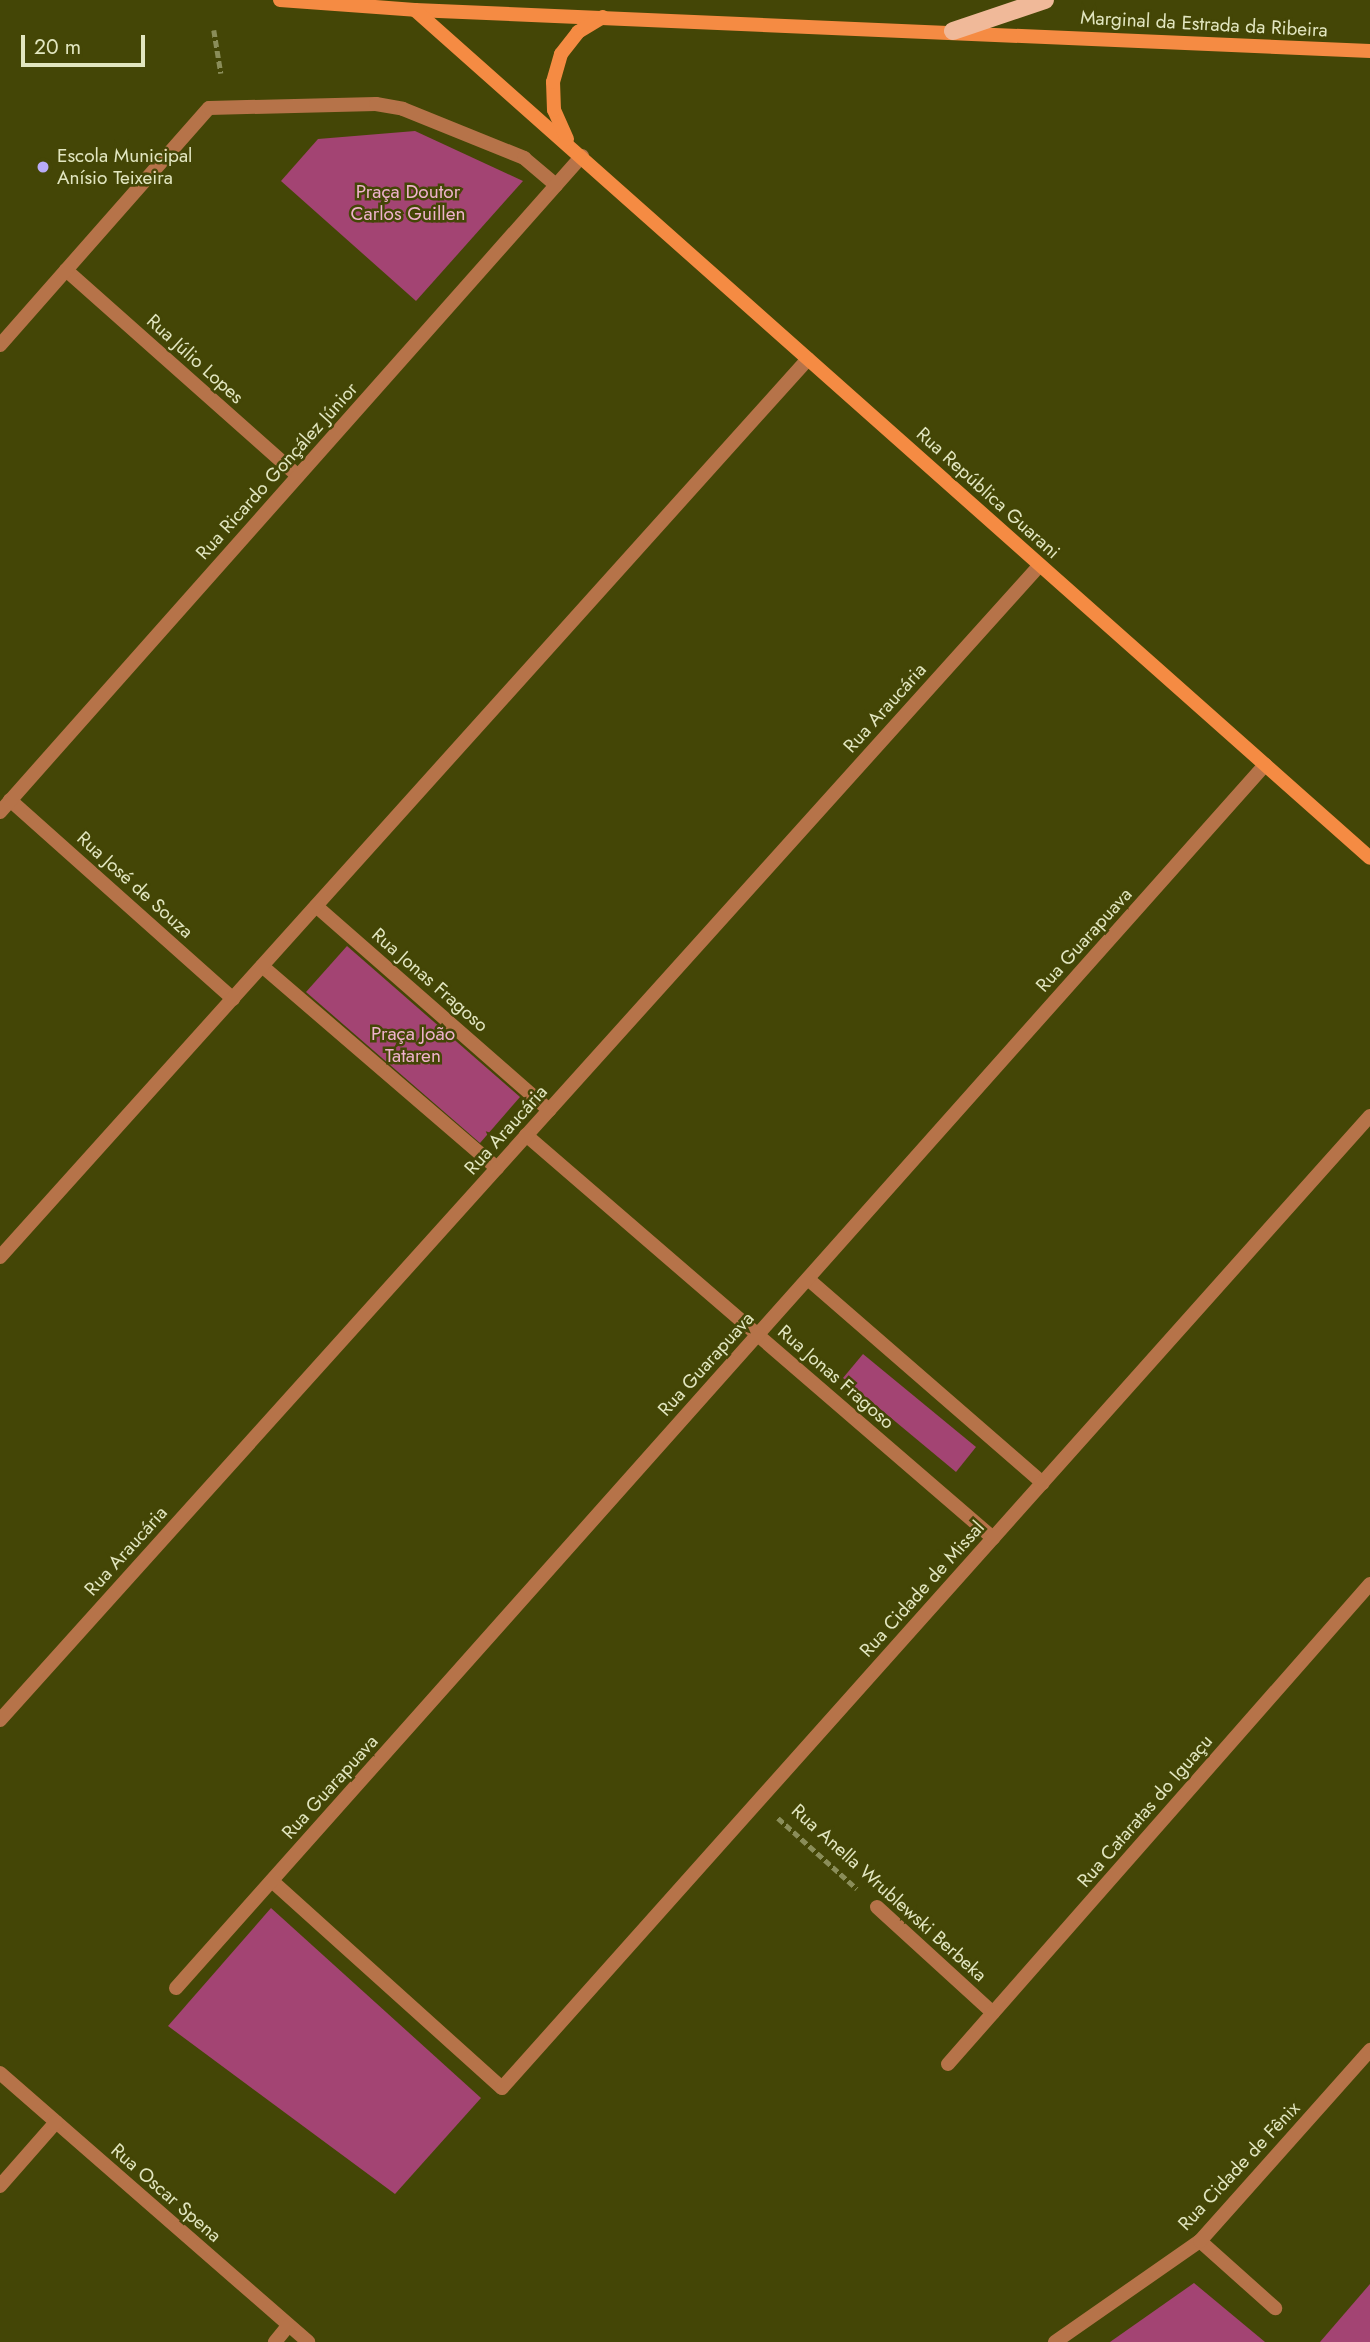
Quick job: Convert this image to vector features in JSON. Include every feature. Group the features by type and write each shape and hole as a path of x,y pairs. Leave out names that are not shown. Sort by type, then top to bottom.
{"main road":[{"path":"953,31 1045,0"}],"street":[{"name":"Marginal da Estrada da Ribeira","path":"280,0 415,10 1370,51"},
{"name":"Rua República Guarani","path":"415,10 1370,859"},
{"name":"Rua República Guarani","path":"582,156 565,137 554,110 553,82 561,54 578,32 603,17"},
{"path":"0,345 209,108 376,104 403,109 524,158 556,185"},
{"name":"Rua Ricardo Gonçález Júnior","path":"0,811 582,156"},
{"name":"Rua Júlio Lopes","path":"66,270 298,476"},
{"path":"0,1257 808,359"},
{"name":"Rua Araucária","path":"0,1720 1040,565"},
{"name":"Rua Guarapuava","path":"176,1988 1265,765"},
{"name":"Rua José de Souza","path":"10,800 233,999"},
{"name":"Rua Jonas Fragoso","path":"316,906 549,1110"},
{"path":"262,966 497,1168"},
{"name":"Rua Cidade de Missal","path":"272,1881 502,2088 1370,1116"},
{"name":"Rua Jonas Fragoso","path":"526,1135 993,1538"},
{"path":"808,1279 1043,1483"},
{"name":"Rua Cataratas do Iguaçu","path":"948,2064 1370,1584"},
{"name":"Rua Anella Wrublewski Berbeka","path":"877,1907 993,2013"},
{"name":"Rua Cidade de Fênix","path":"1055,2342 1200,2241 1370,2050"},
{"name":"Rua Oscar Spena","path":"0,2073 308,2342"},
{"path":"0,2186 56,2122"},
{"path":"1200,2241 1275,2308"},
{"path":"275,2342 288,2326"}],"path":[{"path":"214,30 221,73"},
{"name":"Rua Anella Wrublewski Berbeka","path":"759,1801 877,1907"}],"green space":[{"name":"Praça Doutor Carlos Guillen","path":"415,131 523,181 416,301 281,181 318,139"},
{"name":"Praça João Tataren","path":"347,946 520,1097 480,1143 306,992"},
{"path":"863,1354 976,1447 956,1472 843,1378"},
{"path":"271,1908 481,2098 395,2194 168,2026"},
{"path":"1194,2283 1265,2342 1110,2342"},
{"path":"1370,2284 1370,2342 1320,2342"}],"place":[{"name":"Escola Municipal Anísio Teixeira","path":"43,167"}]}
